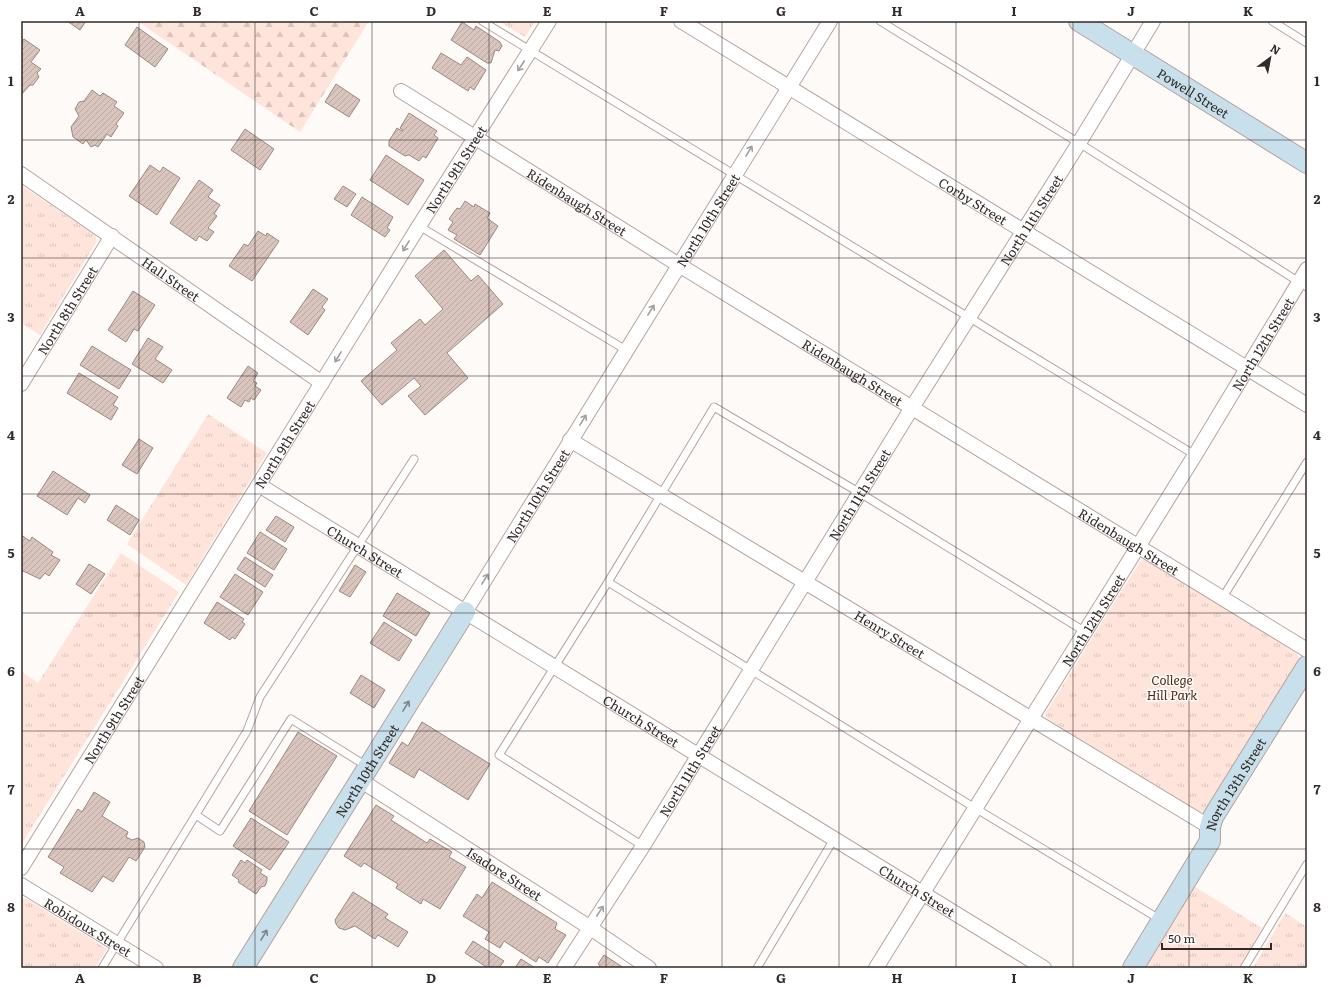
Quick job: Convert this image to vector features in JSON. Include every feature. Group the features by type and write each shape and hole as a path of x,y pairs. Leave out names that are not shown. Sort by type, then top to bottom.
{"street":[{"name":"North 9th Street","path":"21,868 419,226 549,21"},
{"name":"Corby Street","path":"681,21 1307,405"},
{"name":"North 10th Street","path":"243,968 465,612 788,86 830,21"},
{"name":"Powell Street","path":"1079,21 1307,163"},
{"name":"North 11th Street","path":"564,968 589,927 643,846 752,671 912,406 1079,143 1153,21"},
{"name":"Ridenbaugh Street","path":"401,90 679,265 912,406 1307,650"},
{"name":"Hall Street","path":"21,174 322,383"},
{"name":"North 8th Street","path":"21,384 112,236"},
{"name":"North 12th Street","path":"876,968 1194,455 1246,368 1303,285 1307,269"},
{"name":"Henry Street","path":"570,440 1210,827"},
{"name":"Church Street","path":"259,485 1044,968"},
{"name":"North 13th Street","path":"1133,968 1210,841 1210,827 1213,817 1306,669"},
{"name":"Isadore Street","path":"364,773 649,968"},
{"name":"Robidoux Street","path":"21,885 156,968"}],"lane":[{"path":"482,21 1194,455"},
{"path":"880,21 1079,143 1303,285"},
{"path":"1272,21 1307,43"},
{"path":"419,226 626,350"},
{"path":"643,846 499,755 608,582 714,406 860,493 1084,632"},
{"path":"102,968 248,732 260,697 359,547 414,459"},
{"path":"1223,597 1307,462"},
{"path":"608,582 975,808 1162,920"},
{"path":"196,815 220,831 291,719 364,773"},
{"path":"757,968 834,839"},
{"path":"1244,968 1307,864"}],"green space":[{"path":"137,21 369,21 300,132"},
{"path":"499,21 535,21 525,37"},
{"path":"21,185 95,235 97,241 40,335 21,323"},
{"path":"208,414 267,453 186,585 127,544"},
{"path":"121,553 179,592 21,845 21,671 38,683"},
{"name":"College Hill Park","path":"1143,559 1149,561 1296,653 1299,657 1206,810 1202,812 1197,811 1048,719 1045,714 1139,563"},
{"path":"1192,885 1262,928 1240,968 1152,968 1145,964"},
{"path":"21,898 27,899 107,949 95,968 21,968"},
{"path":"1285,913 1307,927 1307,968 1253,968"}],"building":[{"path":"67,21 86,21 80,30"},
{"path":"462,22 474,30 476,26 500,42 502,46 499,51 495,50 491,63 487,63 451,40"},
{"path":"137,27 168,49 155,67 125,45"},
{"path":"24,39 40,50 31,62 41,69 37,73 39,77 33,85 30,85 21,95 21,43"},
{"path":"441,53 461,65 467,57 486,70 474,90 470,87 468,91 432,68"},
{"path":"336,84 360,100 349,117 325,102"},
{"path":"92,90 100,96 103,93 117,102 114,106 124,113 116,124 118,126 111,137 107,134 98,147 95,145 91,147 86,140 83,144 73,137 71,127 79,116 75,109 79,102 84,101"},
{"path":"409,113 437,131 434,135 438,138 426,158 423,156 419,161 409,155 405,156 389,146 389,141 397,128 402,131 403,130 400,128"},
{"path":"245,129 274,149 260,170 231,150"},
{"path":"386,155 424,180 408,205 370,180"},
{"path":"150,165 160,172 163,167 180,178 157,215 129,196"},
{"path":"199,180 213,190 208,197 220,205 214,214 217,216 208,228 214,232 207,241 199,236 196,241 170,223"},
{"path":"343,186 356,194 347,207 334,199"},
{"path":"362,197 393,217 387,228 390,230 385,237 351,215"},
{"path":"465,201 474,207 475,204 490,213 487,218 498,226 480,255 454,239 457,235 448,230 453,222 449,219 457,208 460,209"},
{"path":"258,231 266,236 267,233 279,241 252,281 229,266 244,244 248,246"},
{"path":"444,250 471,281 478,275 503,304 447,353 468,378 425,415 408,396 421,386 414,378 382,405 361,381 397,350 391,343 420,319 425,325 443,309 415,276"},
{"path":"313,289 328,299 322,307 325,310 308,335 290,322"},
{"path":"133,291 155,305 138,331 134,329 126,342 108,330"},
{"path":"148,338 163,347 155,359 172,370 163,383 132,364"},
{"path":"92,346 131,370 119,389 80,365"},
{"path":"248,366 258,373 253,381 257,383 255,386 261,390 254,400 251,398 249,402 245,400 241,407 227,398"},
{"path":"79,373 118,397 113,405 118,408 111,420 67,393"},
{"path":"139,439 153,448 137,474 122,465"},
{"path":"53,471 90,495 85,503 78,498 67,515 37,496"},
{"path":"116,505 139,520 130,535 107,520"},
{"path":"276,516 294,527 285,542 266,530"},
{"path":"260,532 287,549 274,570 247,553"},
{"path":"21,535 30,541 32,537 53,552 51,555 60,560 49,576 45,573 40,579 21,570"},
{"path":"245,557 273,575 265,587 237,569"},
{"path":"89,564 105,574 91,594 76,584"},
{"path":"355,565 366,572 350,597 339,591"},
{"path":"235,574 263,592 248,615 220,597"},
{"path":"397,593 430,613 416,636 383,616"},
{"path":"217,602 244,619 242,622 245,624 235,639 232,637 230,640 204,623"},
{"path":"384,622 412,640 399,661 370,643"},
{"path":"361,675 385,690 374,708 350,693"},
{"path":"422,722 490,764 468,800 419,769 414,778 389,763 402,742 408,746"},
{"path":"298,732 337,756 287,835 249,811"},
{"path":"94,792 110,802 102,816 128,832 126,837 132,840 138,838 144,842 145,847 136,861 129,857 113,882 103,876 92,892 60,873 64,867 48,857 78,809 82,812"},
{"path":"376,805 394,816 391,820 427,843 430,839 452,852 449,857 466,867 440,909 423,899 421,904 396,888 398,884 364,863 361,867 344,856"},
{"path":"251,818 289,842 270,870 233,846"},
{"path":"241,860 245,863 247,860 262,870 260,873 267,877 265,886 261,887 256,894 238,882 239,880 232,875"},
{"path":"492,882 557,923 555,929 566,935 548,963 539,957 536,962 504,941 500,948 485,939 489,932 463,916 477,894 482,898"},
{"path":"353,892 388,914 385,918 408,932 398,947 378,935 375,939 355,926 345,930 339,928 335,920"},
{"path":"473,941 504,961 499,968 488,968 465,953"},
{"path":"604,955 624,968 599,968 600,966 598,964"},
{"path":"521,959 535,968 515,968"}]}
